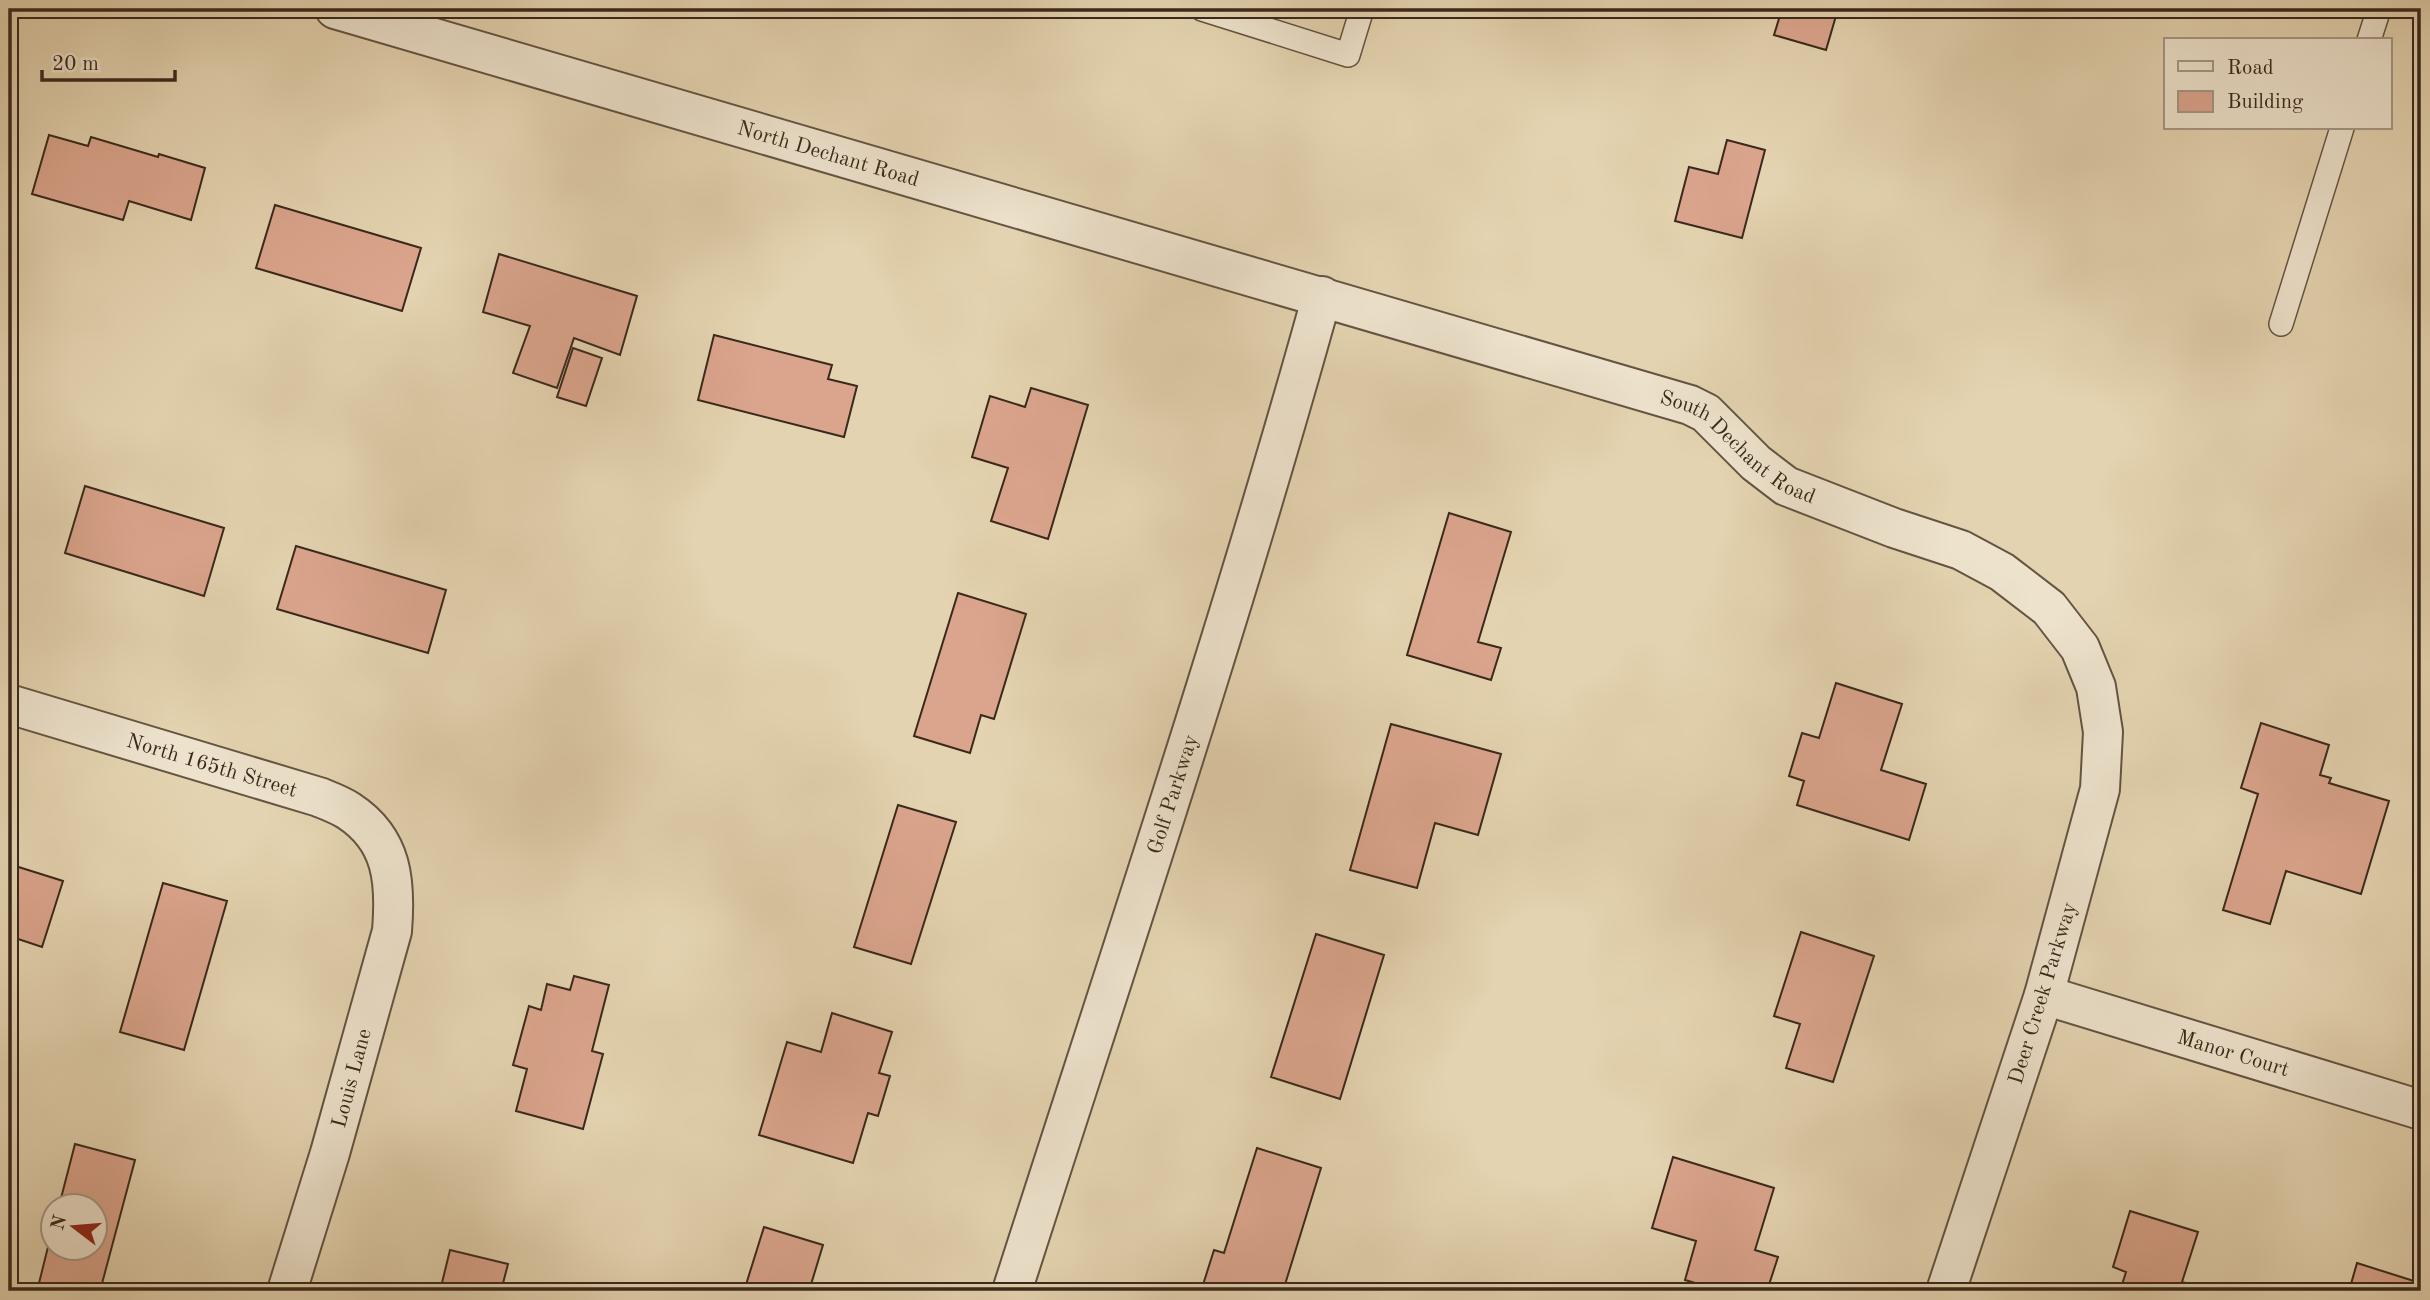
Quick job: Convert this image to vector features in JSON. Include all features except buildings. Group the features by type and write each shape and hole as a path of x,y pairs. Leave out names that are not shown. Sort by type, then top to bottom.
{"street":[{"name":"North Dechant Road","path":"335,9 1322,296"},
{"name":"South Dechant Road","path":"1322,296 1677,401 1706,413 1756,463 1786,486 1894,528 1961,550 2001,572 2049,608 2080,648 2096,687"},
{"name":"Golf Parkway","path":"1012,1291 1216,651 1296,392 1322,296"},
{"name":"Deer Creek Parkway","path":"1946,1291 2045,995 2100,789 2103,732 2096,687"},
{"name":"North 165th Street","path":"9,704 319,797 349,811 374,834 390,862"},
{"name":"Louis Lane","path":"287,1291 330,1153 392,931 395,896 390,862"},
{"name":"Manor Court","path":"2045,995 2421,1110"}],"lane":[{"path":"1202,9 1348,55 1362,9"},
{"path":"2370,38 2379,9"},
{"path":"2281,324 2341,130"}]}
